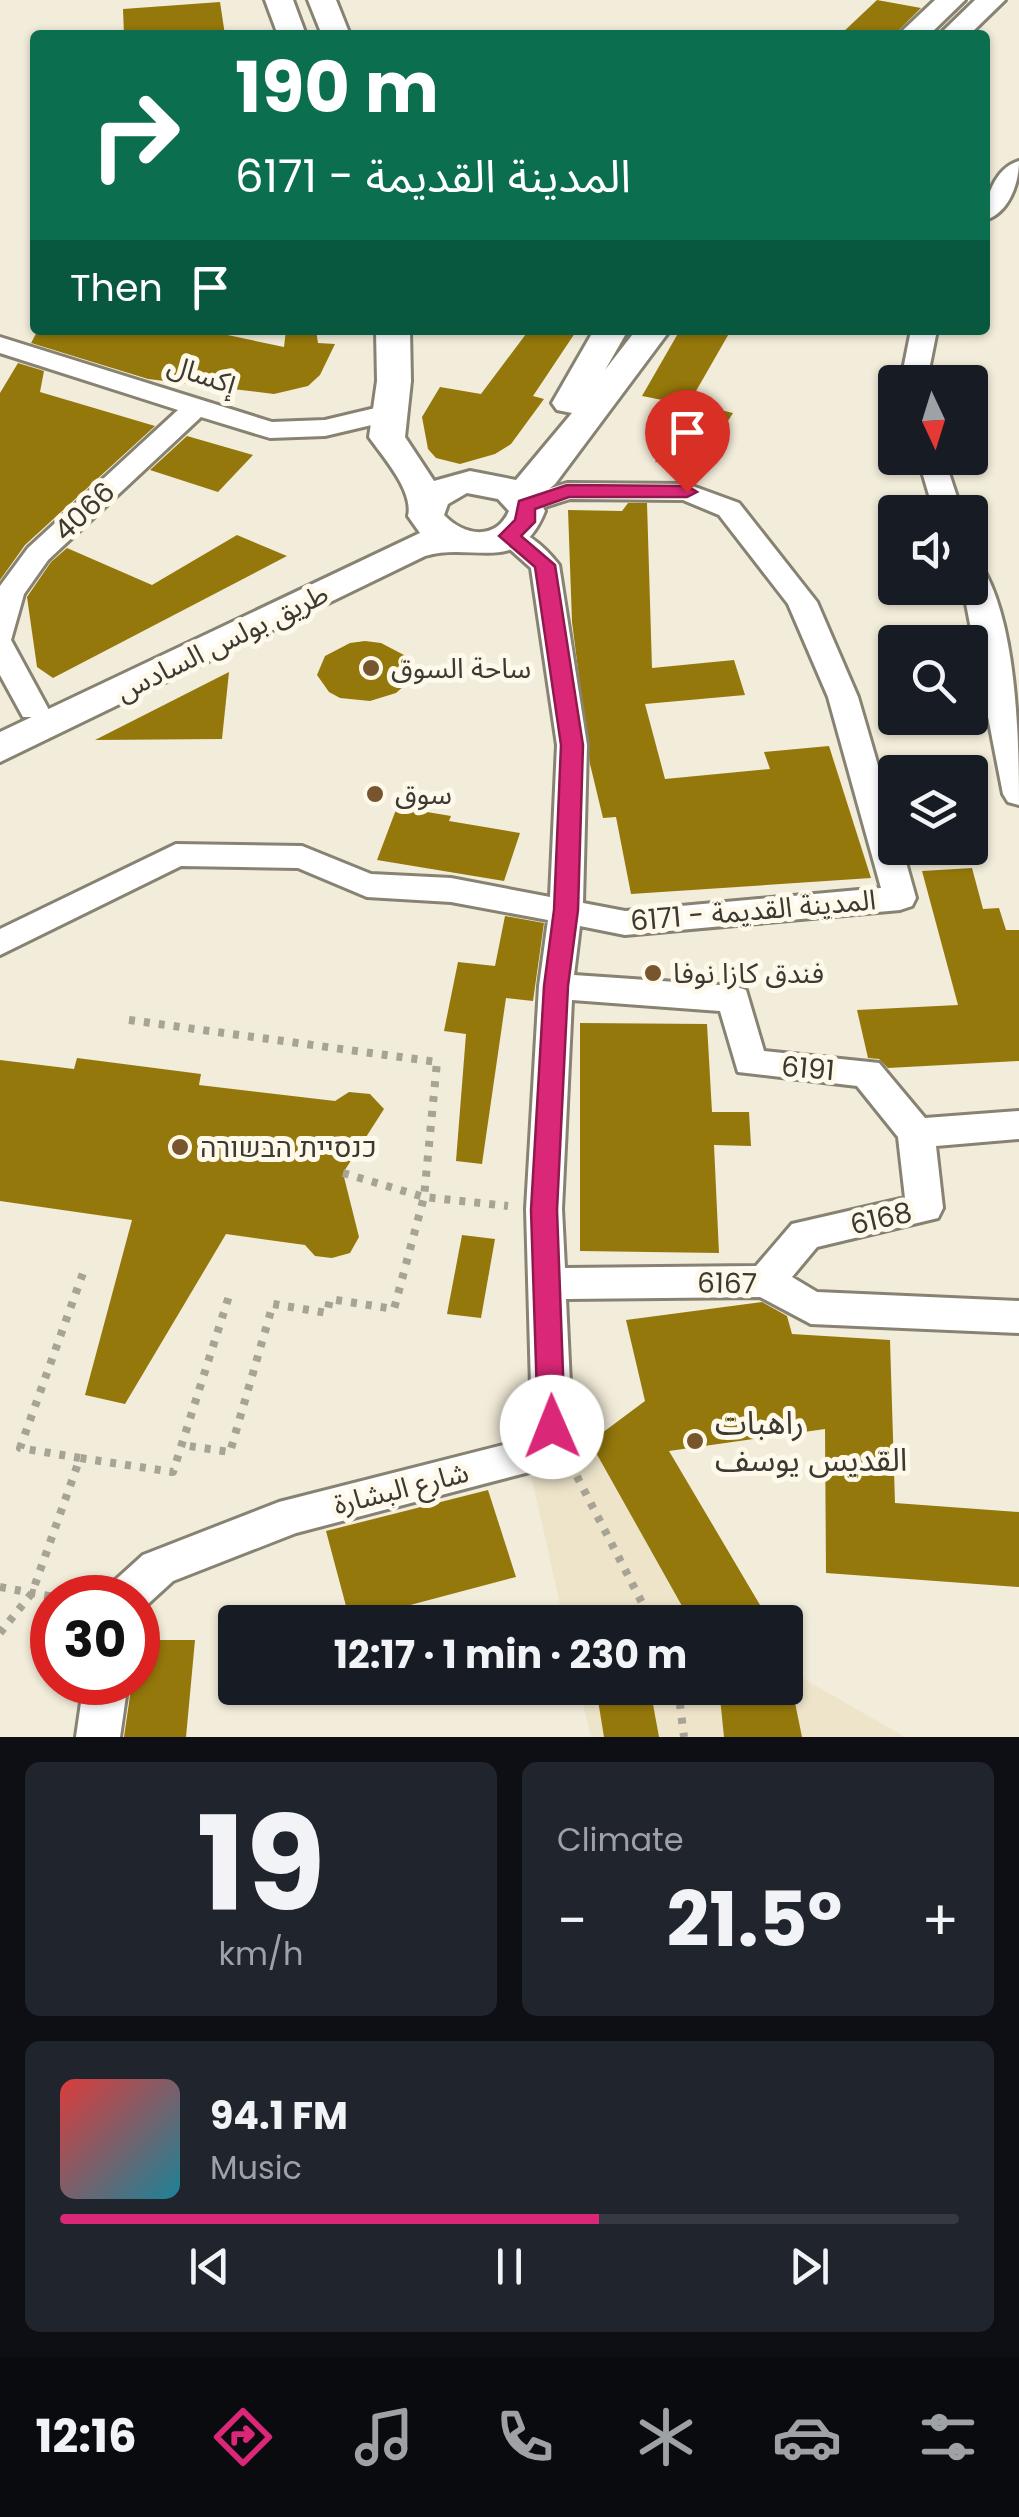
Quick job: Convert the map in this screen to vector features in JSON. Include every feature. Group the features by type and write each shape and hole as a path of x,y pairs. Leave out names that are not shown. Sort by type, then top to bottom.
{"street":[{"path":"279,0 290,30"},
{"path":"322,0 334,30"},
{"path":"918,30 951,0"},
{"path":"959,30 992,0"},
{"path":"990,207 1019,168"},
{"path":"393,335 394,380 387,438 417,482 434,523 477,543 542,476 649,335"},
{"path":"415,335 409,435 427,477 512,505 545,565 572,745 566,910 556,986 544,1210 552,1427"},
{"path":"512,505 608,335"},
{"path":"917,365 923,335"},
{"name":"إكسال","path":"0,345 270,430 325,428 388,413"},
{"name":"4066","path":"0,634 10,593 38,554 196,407"},
{"path":"434,523 438,493 457,484"},
{"name":"المدينة القديمة - 6171","path":"512,505 567,491 687,492 730,509 802,602 843,697 900,898 624,923 566,910"},
{"name":"طريق بولس السادس","path":"17,717 434,523"},
{"name":"طريق بولس السادس","path":"0,748 412,548 434,523"},
{"path":"983,605 1012,728 1019,794"},
{"path":"0,647 17,717"},
{"path":"0,943 176,855 302,857 367,885 451,890 566,910"},
{"name":"6191","path":"556,986 734,999 750,1064 867,1073 916,1133"},
{"path":"916,1133 1019,1125"},
{"name":"6168","path":"766,1281 805,1234 926,1208 916,1133"},
{"name":"6167","path":"548,1284 766,1281 811,1308 1019,1317"},
{"name":"شارع البشارة","path":"151,1575 158,1568 293,1516 527,1457 552,1427"},
{"path":"98,1737 103,1705"}],"path":[{"path":"129,1020 437,1062 424,1196 394,1309 330,1299 327,1313 274,1304 230,1452 182,1445"},
{"path":"343,1173 424,1196 544,1210"},
{"path":"84,1273 20,1448 173,1472 229,1296"},
{"path":"552,1427 643,1605"},
{"path":"38,1575 80,1458"},
{"path":"0,1587 30,1593"},
{"path":"0,1633 30,1596"},
{"path":"680,1705 684,1737"}],"shaded area":[{"path":"552,1427 618,1432 734,1605 560,1605 527,1457"},
{"path":"803,1678 905,1737 591,1737 583,1705 803,1705"}],"building":[{"path":"877,0 921,8 899,30 845,30"},
{"path":"220,2 224,30 124,30 123,9"},
{"path":"35,335 228,335 284,347 285,335 317,335 318,343 335,344 320,375 308,386 274,394 148,379 31,343"},
{"path":"525,335 574,335 533,396 544,399 511,444 495,454 460,464 436,458 428,449 422,417 440,387 481,394"},
{"path":"677,335 728,335 688,405 642,396"},
{"path":"18,363 44,371 40,392 155,426 25,545 0,580 0,393"},
{"path":"695,404 733,413 701,463 655,462"},
{"path":"187,436 253,455 218,492 150,470"},
{"path":"628,503 647,503 652,668 734,660 745,695 645,704 665,779 770,769 764,752 829,746 871,878 631,894 616,817 603,818 590,764 572,622 568,510 622,511"},
{"path":"237,535 287,556 53,678 37,667 27,597 51,562 67,548 152,585"},
{"path":"350,643 381,643 404,655 411,675 405,685 396,693 370,701 340,698 329,692 317,675 325,656"},
{"path":"229,672 222,739 95,740"},
{"path":"397,807 520,833 504,881 377,860"},
{"path":"972,868 983,909 999,908 1006,930 1019,930 1019,1061 888,1068 879,1059 868,1058 857,1010 958,1005 922,871"},
{"path":"505,916 544,923 533,1001 506,998 482,1164 456,1161 466,1034 444,1031 458,962 495,966"},
{"path":"580,1023 707,1024 712,1112 749,1112 751,1146 714,1145 719,1253 580,1251"},
{"name":"כנסיית הבשורה","path":"77,1058 201,1074 199,1085 335,1101 349,1092 370,1094 384,1109 343,1173 359,1237 350,1253 332,1258 315,1256 305,1245 226,1234 125,1404 85,1395 132,1220 0,1201 0,1060 74,1069"},
{"path":"462,1235 495,1239 481,1318 447,1314"},
{"name":"راهبات القديس يوسف","path":"762,1302 787,1316 792,1334 890,1340 895,1503 1019,1512 1019,1587 826,1573 825,1429 669,1451 760,1605 681,1605 590,1442 645,1401 626,1320"},
{"path":"488,1490 516,1577 410,1605 346,1605 326,1531"},
{"path":"160,1640 195,1640 186,1737 124,1737 129,1705 160,1705"},
{"path":"599,1705 653,1705 659,1737 604,1737"},
{"path":"721,1705 795,1705 802,1737 724,1737"}],"place":[{"name":"ساحة السوق","path":"371,668"},
{"name":"سوق","path":"375,794"},
{"name":"فندق كازا نوفا","path":"653,973"},
{"name":"כנסיית הבשורה","path":"180,1147"},
{"name":"راهبات القديس يوسف","path":"695,1441"}],"route":[{"path":"552,1427 544,1210 556,986 566,910 572,745 545,565 508,536 525,522 526,506 567,491 687,492"}]}
